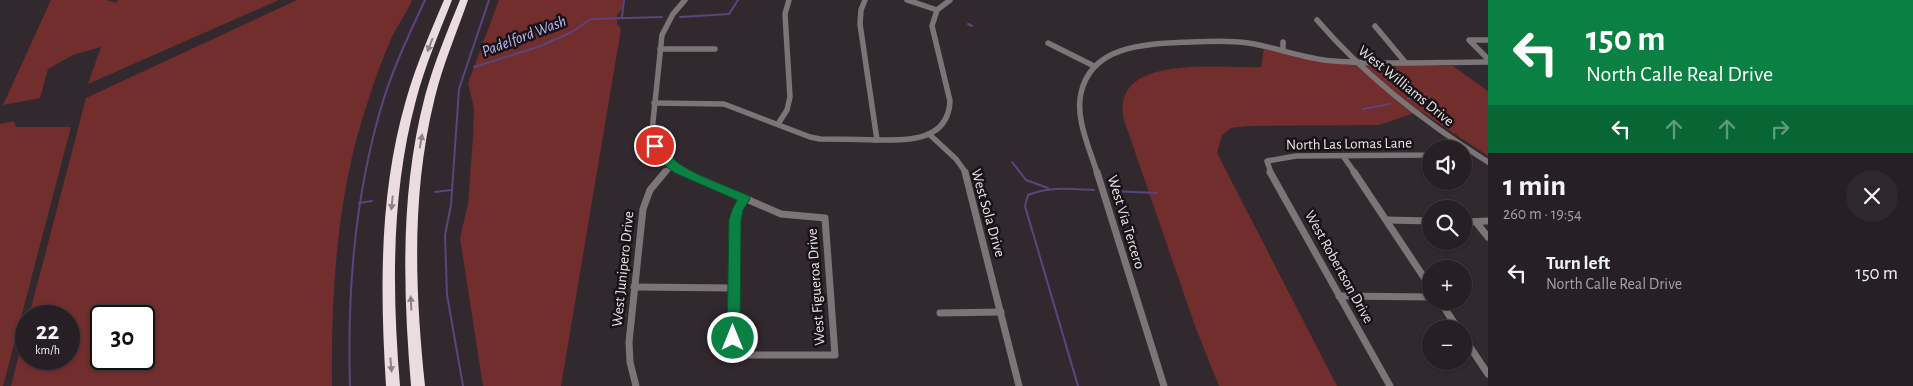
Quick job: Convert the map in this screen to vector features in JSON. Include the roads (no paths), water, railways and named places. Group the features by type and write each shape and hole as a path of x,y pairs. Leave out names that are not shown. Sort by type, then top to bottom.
{"highway":[{"path":"393,386 388,318 388,274 396,176 413,94 448,0"},
{"path":"418,386 411,289 411,239 415,185 430,98 444,52 464,0"}],"street":[{"path":"634,288 734,288 735,220 738,210 745,199 672,166 659,152 652,137 660,49 664,29 673,14 685,0"},
{"path":"778,124 787,110 790,98 785,14 789,0"},
{"path":"865,0 861,10 860,24 877,140"},
{"path":"907,0 937,10"},
{"path":"654,103 724,104 820,139 907,140 929,134 944,122 950,107 932,26 937,10 950,0"},
{"name":"West Williams Drive","path":"1317,20 1354,62 1420,117 1488,162"},
{"path":"1375,26 1404,62"},
{"path":"1488,40 1469,40 1488,61"},
{"path":"1048,43 1094,66 1114,52 1138,44 1236,41 1283,50 1314,59 1354,62 1488,61"},
{"path":"1283,50 1284,42"},
{"path":"660,49 715,49"},
{"name":"West Via Tercero","path":"1094,66 1086,76 1080,91 1078,100 1080,117 1127,276 1164,386"},
{"name":"West Sola Drive","path":"929,134 956,159 966,174 1018,386"},
{"name":"North Las Lomas Lane","path":"1267,161 1296,156 1422,155"},
{"path":"1344,156 1422,274"},
{"name":"West Robertson Drive","path":"1267,161 1271,175 1390,386"},
{"name":"West Junipero Drive","path":"636,386 629,352 644,203 654,183 672,166"},
{"name":"West Figueroa Drive","path":"734,288 733,355 835,355 824,218 781,214 745,199"},
{"path":"1387,220 1422,221"},
{"path":"1472,222 1488,221"},
{"path":"1476,222 1488,237"},
{"path":"1339,296 1422,296"},
{"path":"940,313 1001,312"},
{"path":"1472,350 1488,374"}],"waterway":[{"path":"360,203 374,133 388,85 425,0"},
{"path":"463,386 447,295 445,235 451,205 459,89 489,0"},
{"name":"Padelford Wash","path":"622,17 624,0"},
{"path":"680,17 729,14 738,0"},
{"name":"Padelford Wash","path":"474,67 538,47 570,33 591,19 662,17"},
{"path":"968,24 972,26"},
{"path":"1408,99 1425,95"},
{"path":"1363,109 1390,104"},
{"path":"1012,162 1026,180 1048,188"},
{"path":"435,192 451,190"},
{"path":"1078,386 1025,206 1028,195 1044,190 1094,190"},
{"path":"1111,191 1157,193"},
{"path":"360,203 372,201"},
{"path":"350,386 349,349 352,276 360,203"}]}
